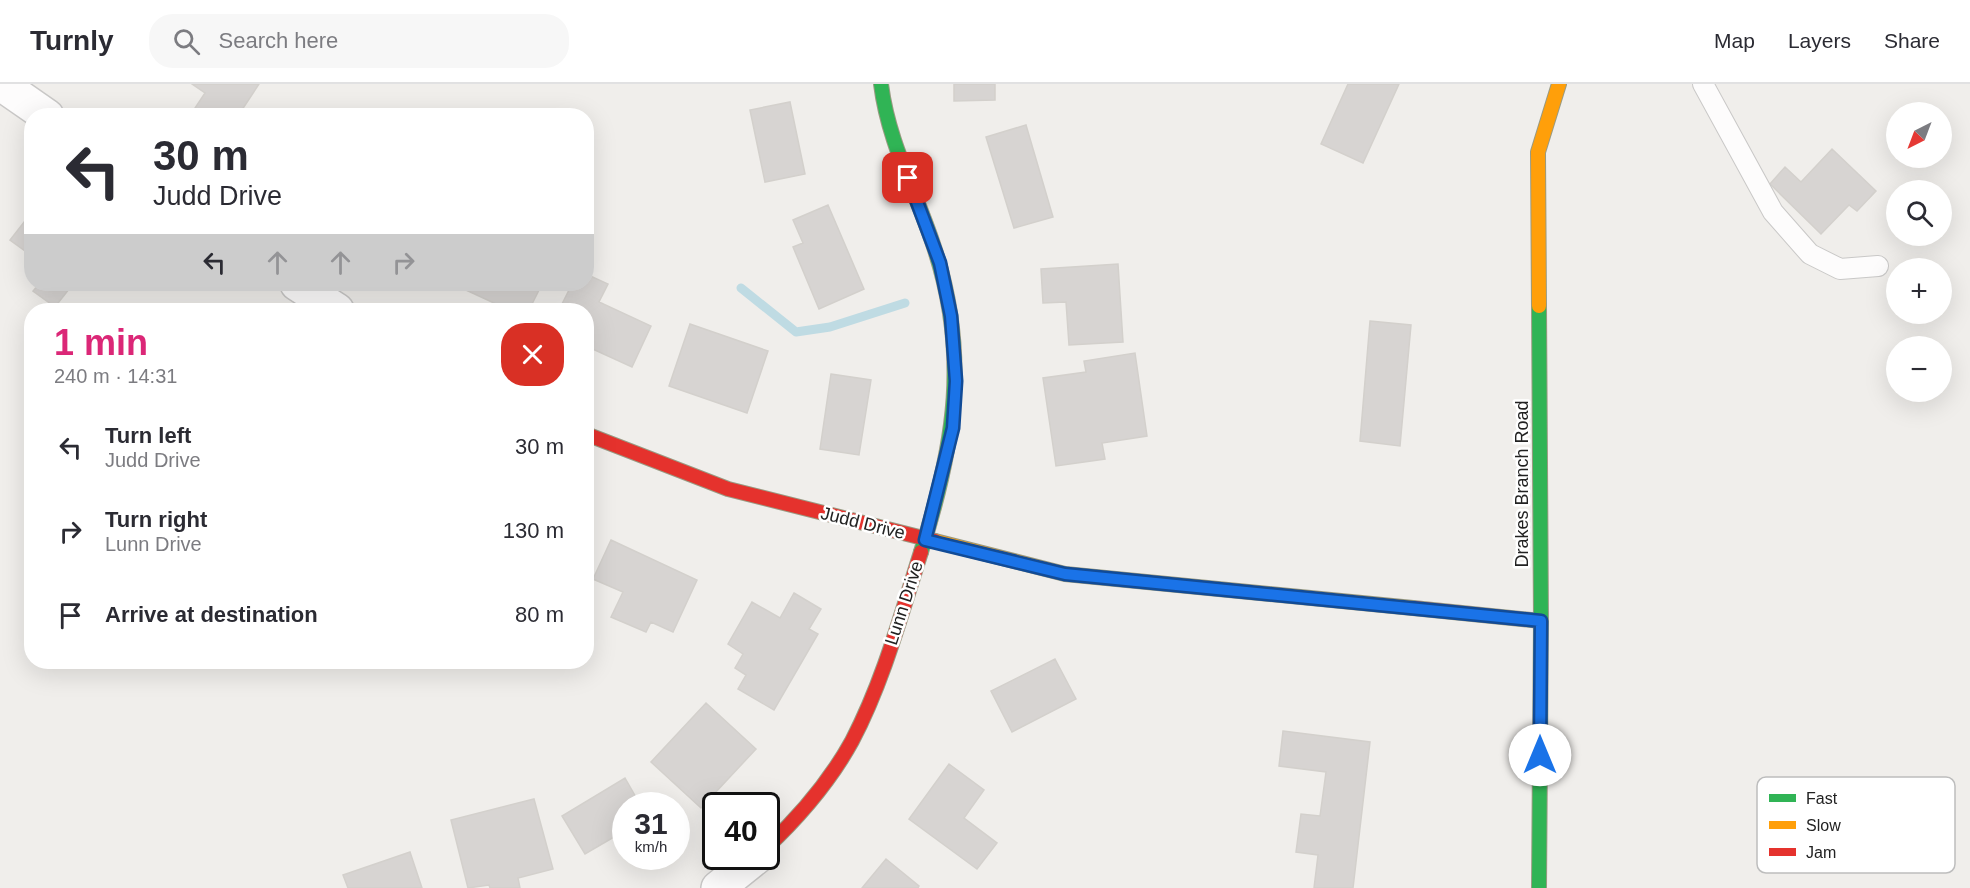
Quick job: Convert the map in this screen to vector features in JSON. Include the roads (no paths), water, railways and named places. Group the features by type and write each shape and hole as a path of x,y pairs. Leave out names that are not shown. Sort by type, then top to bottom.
{"street":[{"path":"1,84 36,108"},
{"name":"Lunn Drive","path":"780,834 819,792 851,741 877,687 925,540 953,428 956,381 951,316 940,263 883,109 881,84"},
{"name":"Drakes Branch Road","path":"1539,888 1541,621 1538,152 1559,84"},
{"path":"308,291 326,303"},
{"name":"Judd Drive","path":"594,438 728,489 1065,574 1541,621"},
{"path":"718,888 740,870"}],"lane":[{"path":"1703,84 1773,212 1810,254 1840,269 1878,266"}],"waterway":[{"path":"741,288 796,332 830,327 905,303"}]}
